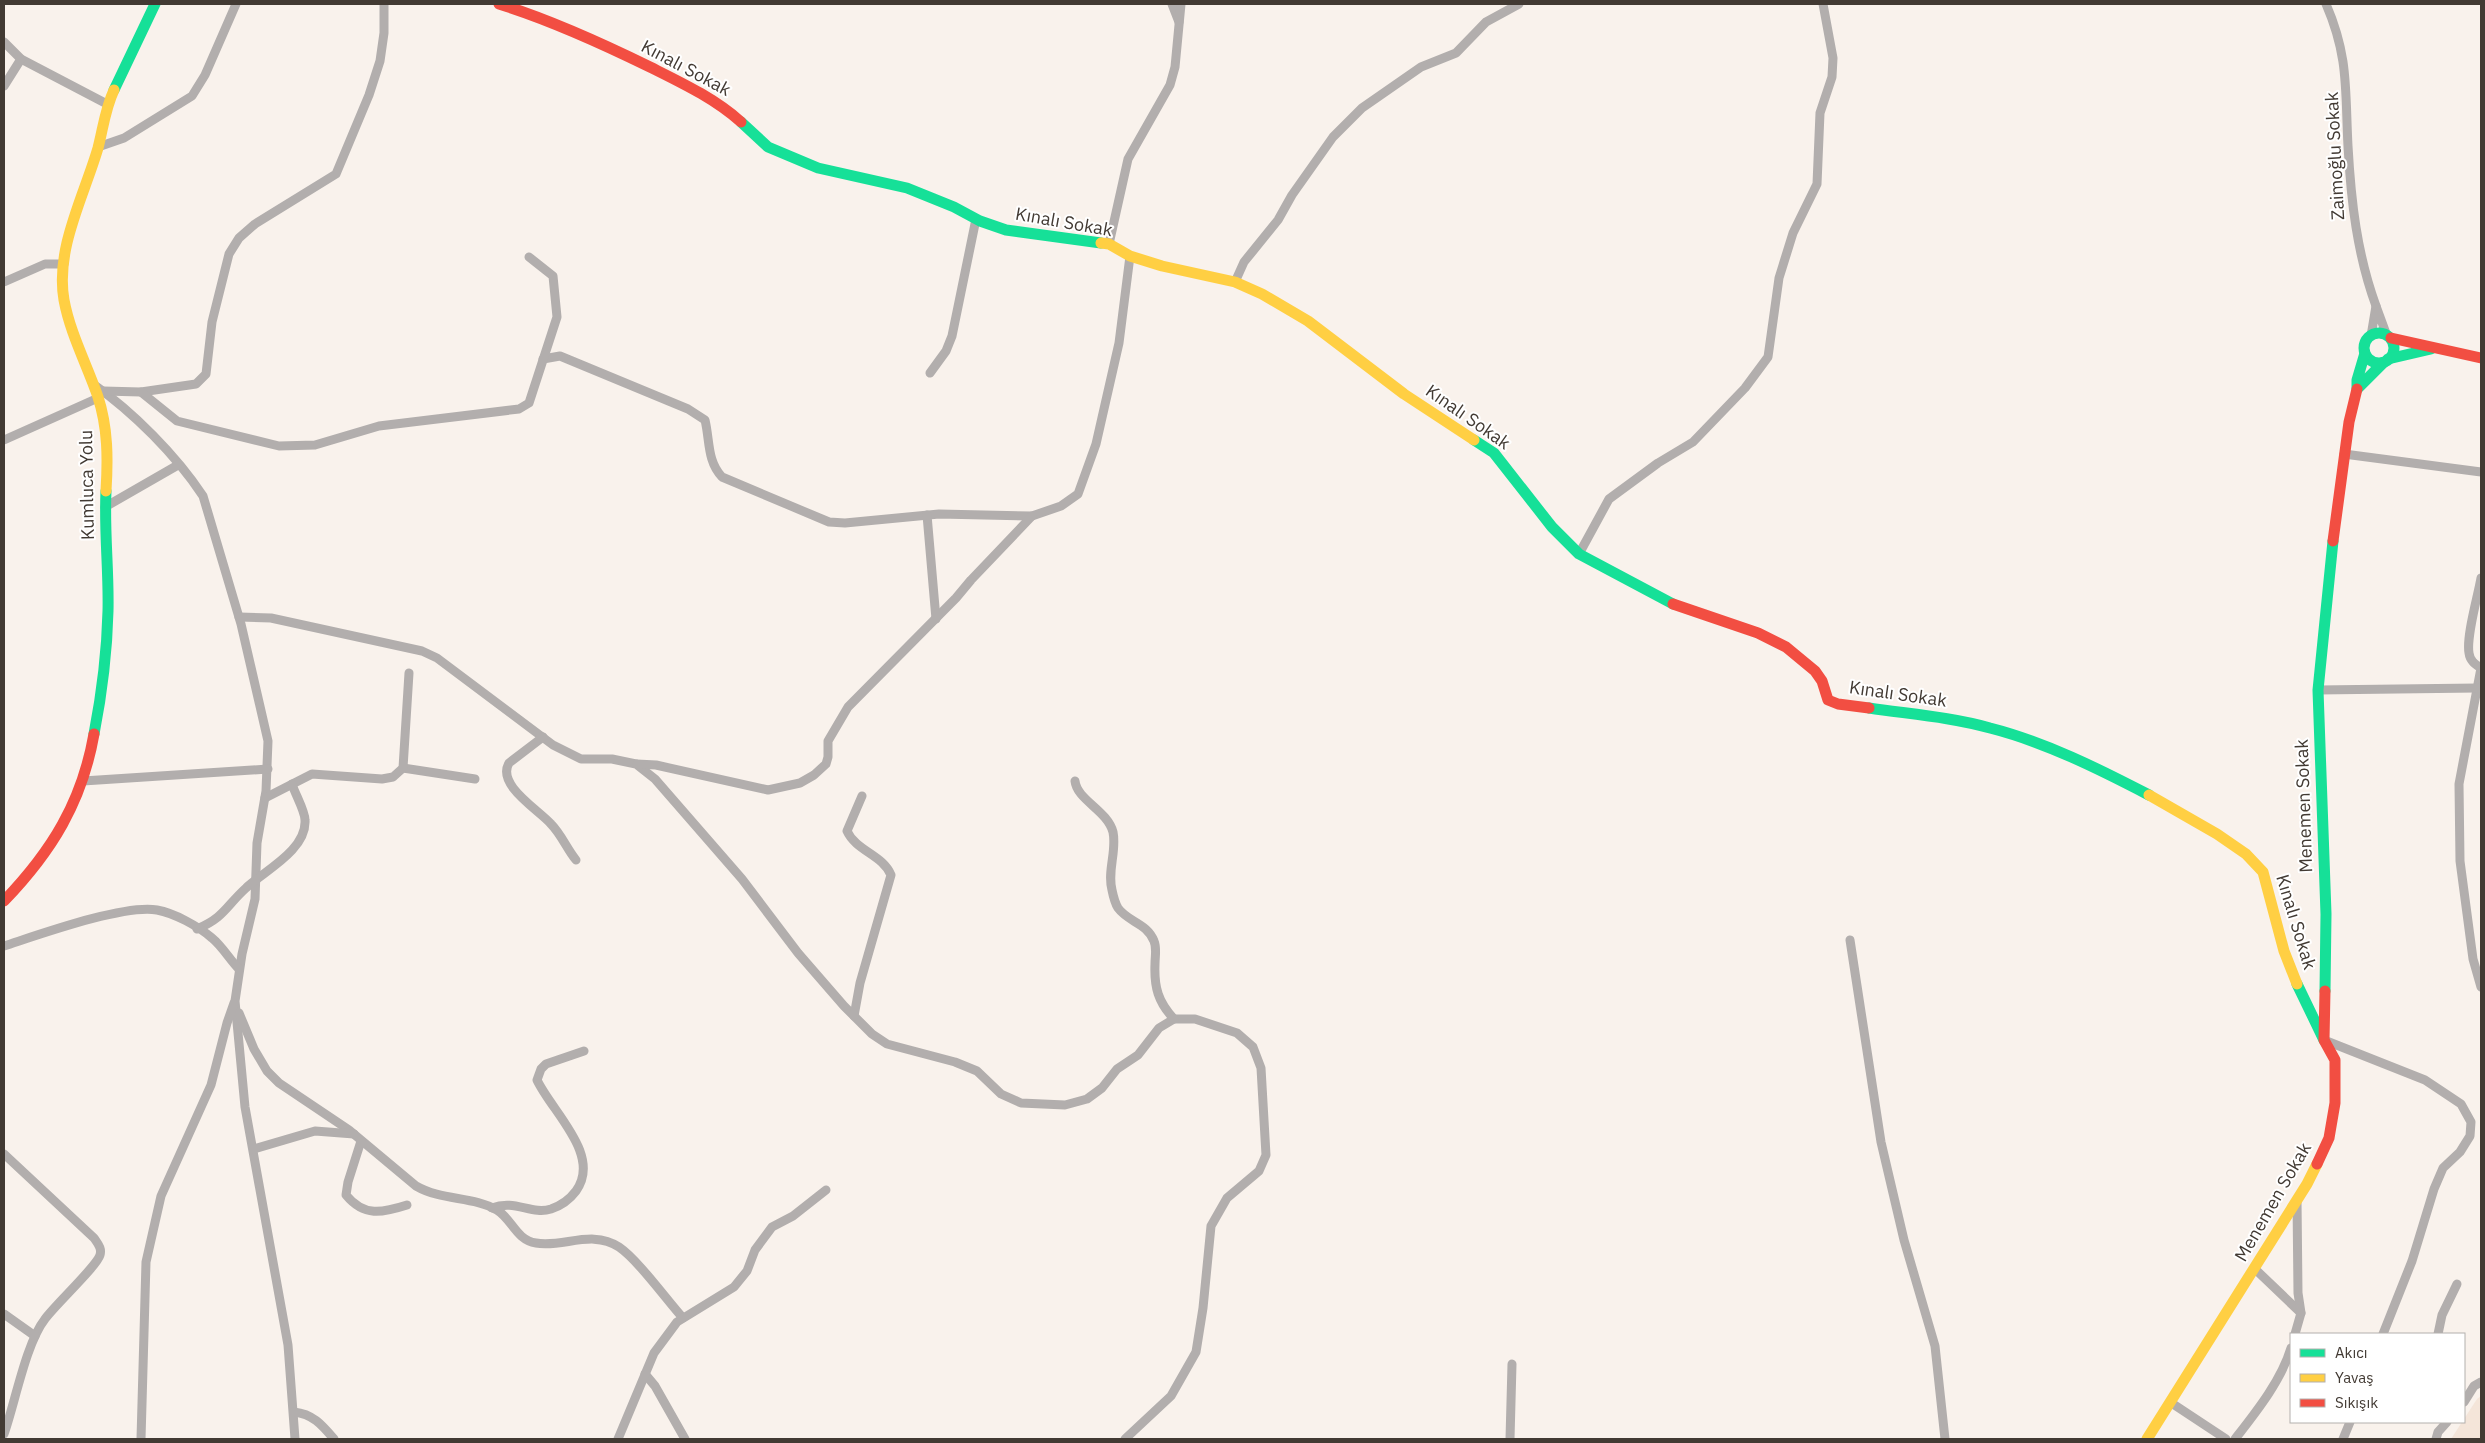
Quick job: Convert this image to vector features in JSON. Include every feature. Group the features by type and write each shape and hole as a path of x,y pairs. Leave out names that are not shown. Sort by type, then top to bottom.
{"street":[{"name":"Kumluca Yolu","path":"4,900 31,873 51,846 74,804 83,781 96,726 105,657 108,610 105,508 108,451 100,394 92,383 64,299 64,264 73,223 98,148 107,104 155,4"},
{"path":"98,148 124,138 192,96 205,75 236,4"},
{"path":"4,440 100,394 141,392 196,384 206,374 212,322 229,254 239,238 255,224 336,174 369,95 380,61 384,33 384,4"},
{"name":"Kınalı Sokak","path":"499,4 532,14 601,43 704,94 718,103 768,147 833,173 907,188 954,207 976,219 1006,230 1109,244 1130,256 1234,282 1262,294 1308,321 1404,394 1494,453 1552,527 1579,554 1675,606 1758,633 1786,647 1815,671 1822,681 1828,700 1838,704 1961,721 2017,737 2129,786 2233,845 2257,863 2262,872 2293,976 2324,1040"},
{"path":"1172,4 1179,22"},
{"path":"1109,244 1128,158 1170,85 1175,67 1182,4"},
{"path":"1234,282 1244,262 1278,220 1292,195 1333,137 1362,108 1421,67 1456,54 1486,22 1519,4"},
{"path":"1579,554 1609,499 1658,463 1693,442 1745,388 1768,357 1779,278 1794,233 1817,184 1820,114 1832,77 1833,58 1823,4"},
{"name":"Zaimoğlu Sokak","path":"2326,4 2339,36 2345,68 2348,144 2360,256 2376,306 2389,337"},
{"path":"4,42 20,59 107,104"},
{"path":"4,86 20,59"},
{"path":"930,373 946,351 952,336 976,219"},
{"path":"543,359 560,356 688,409 705,420 710,459 714,469 722,477 820,520 846,524 927,515 1032,516 1061,506 1078,494 1096,444 1120,343 1130,256"},
{"path":"141,392 176,421 257,442 300,447 316,445 379,426 520,409 529,402 557,317 553,276 529,257"},
{"path":"4,282 45,264 64,264"},
{"name":"Zaimoğlu Sokak","path":"2371,336 2376,306"},
{"path":"2371,336 2376,334 2481,358"},
{"name":"Menemen Sokak","path":"2147,1439 2297,1200 2325,1149 2333,1122 2336,1060 2324,1040 2326,914 2318,690 2344,454 2366,340 2371,336"},
{"path":"2357,389 2386,360 2393,349 2389,337"},
{"path":"2365,352 2375,362 2433,348"},
{"path":"100,394 141,423 202,496 239,617 267,733 268,769 257,843 255,899 235,1001 210,1086 161,1196 146,1262 141,1439"},
{"path":"2344,454 2481,472"},
{"path":"105,508 178,465"},
{"path":"927,515 936,619"},
{"path":"239,617 270,618 422,651 437,658 553,745 581,758 612,759 636,764 662,766 768,790 800,783 814,775 826,764 828,742 848,707 936,619 1032,516"},
{"path":"2481,578 2468,654 2473,663 2481,668 2459,784 2460,861 2474,959 2481,987"},
{"path":"265,798 303,777 320,774 382,779 393,777 404,768 409,673"},
{"path":"2318,690 2477,688"},
{"path":"543,737 509,763 507,767 508,781 518,795 552,825 576,860"},
{"path":"636,764 655,779 742,879 798,953 854,1016 872,1034 887,1044 955,1062 977,1071 1001,1094 1021,1102 1065,1105 1087,1099 1102,1088 1117,1069 1138,1055 1158,1028 1174,1019 1195,1019 1237,1034 1253,1047 1261,1068 1266,1155 1259,1171 1227,1198 1211,1226 1203,1308 1196,1352 1171,1396 1125,1439"},
{"path":"404,768 474,779"},
{"path":"83,781 268,769"},
{"path":"1075,781 1081,793 1108,821 1113,834 1111,887 1115,901 1119,909 1145,926 1155,942 1157,996 1162,1007 1174,1019"},
{"path":"197,929 219,918 255,880 279,864 303,832 305,820 292,784"},
{"path":"854,1016 860,983 891,875 888,866 850,838 847,831 862,796"},
{"path":"4,946 122,912 142,909 158,910 176,917 212,938 240,970"},
{"path":"1850,940 1881,1142 1904,1240 1935,1346 1945,1439"},
{"path":"235,1001 254,1049 267,1070 280,1083 354,1134 404,1177 427,1193 498,1210 520,1236 537,1244 595,1240 619,1248 683,1318"},
{"path":"235,1001 245,1107 282,1300 294,1412 295,1439"},
{"path":"2324,1040 2425,1080 2461,1104 2471,1122 2470,1136 2460,1152 2444,1168 2434,1189 2412,1261 2383,1333"},
{"path":"492,1208 504,1203 537,1210 551,1209 565,1202 581,1183 584,1170 583,1157 568,1129 543,1093 537,1080 541,1069 546,1064 584,1051"},
{"path":"254,1149 315,1131 354,1134"},
{"path":"361,1141 348,1182 346,1195 356,1206 373,1212 407,1205"},
{"path":"4,1154 94,1238 100,1247 100,1255 96,1263 43,1320 35,1336 4,1434"},
{"path":"618,1439 654,1353 683,1318 734,1287 747,1271 755,1250 772,1227 793,1216 826,1190"},
{"path":"2296,1333 2301,1313 2298,1293 2297,1200"},
{"path":"2255,1269 2301,1313"},
{"path":"2438,1333 2442,1315 2456,1284"},
{"path":"4,1314 35,1336"},
{"path":"2235,1439 2256,1412 2288,1359 2290,1352"},
{"path":"1510,1439 1512,1364"},
{"path":"645,1374 655,1386 685,1439"},
{"path":"2465,1400 2474,1386 2481,1382"},
{"path":"2170,1402 2226,1439"},
{"path":"294,1412 306,1413 315,1418 334,1439"},
{"path":"2343,1439 2350,1423"},
{"path":"2437,1423 2437,1436"},
{"path":"2437,1436 2446,1423"}],"shaded area":[{"path":"2481,1396 2481,1439 2451,1439 2461,1423 2465,1423 2465,1417"}],"traffic: fast":[{"path":"114,90 155,4"},
{"path":"741,122 768,147 818,168 907,188 954,207 980,221 1006,230 1101,243"},
{"path":"2379,333 2389,338 2394,348 2389,358 2379,363 2369,358 2364,348 2369,338 2379,333"},
{"path":"2388,359 2431,349"},
{"path":"2365,353 2357,380 2357,389 2384,362"},
{"path":"1474,440 1494,453 1552,527 1579,554 1673,604"},
{"path":"94,734 104,672 107,626 106,491"},
{"path":"2325,991 2326,914 2318,690 2333,541"},
{"path":"1869,708 1960,721 2011,734 2071,757 2149,795"},
{"path":"2297,984 2324,1040"}],"traffic: slow":[{"path":"106,491 107,455 104,420 98,397 70,325 62,281 67,242 72,223 98,148 106,112 114,90"},
{"path":"1101,243 1109,244 1130,256 1162,266 1235,282 1262,294 1308,321 1404,394 1474,440"},
{"path":"2149,795 2217,834 2246,854 2263,872 2284,951 2297,984"},
{"path":"2147,1439 2307,1184 2317,1164"}],"traffic: jam":[{"path":"499,4 576,32 650,67 709,98 741,122"},
{"path":"2391,338 2481,358"},
{"path":"2333,541 2349,422 2357,389"},
{"path":"1673,604 1758,633 1786,647 1815,671 1822,681 1828,700 1838,704 1869,708"},
{"path":"4,901 37,863 73,804 89,759 94,734"},
{"path":"2317,1164 2329,1138 2335,1103 2335,1060 2324,1040 2325,991"}]}
